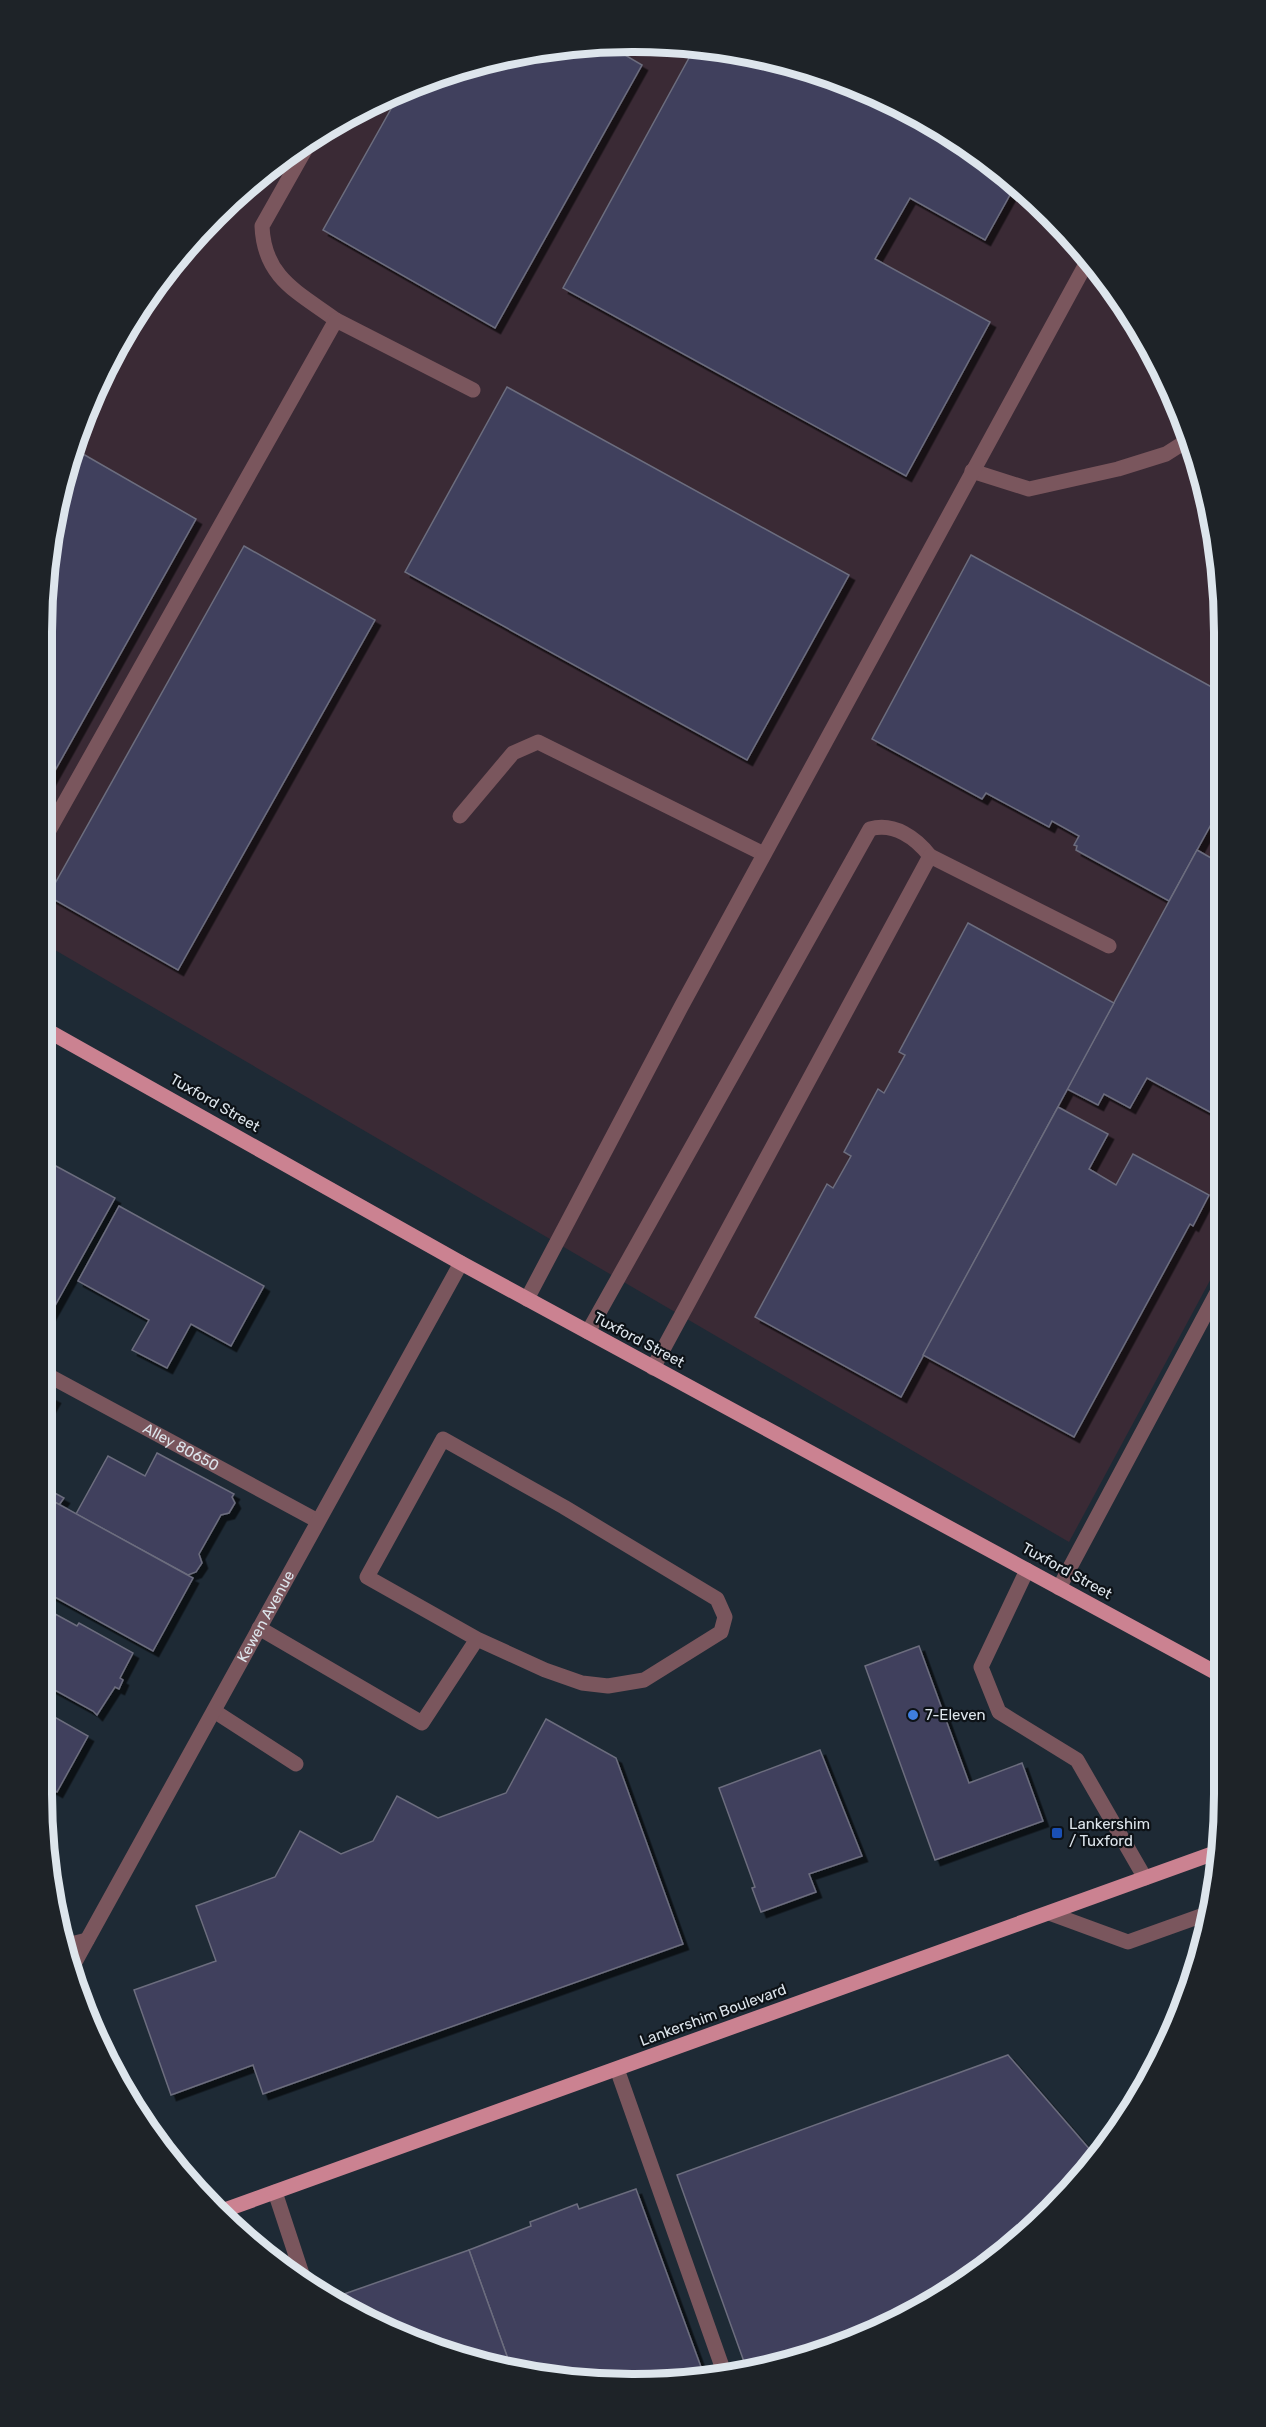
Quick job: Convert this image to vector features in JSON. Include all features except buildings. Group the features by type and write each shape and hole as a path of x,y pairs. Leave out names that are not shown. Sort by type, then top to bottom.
{"main road":[{"name":"Tuxford Street","path":"52,1033 461,1263 1214,1672"},
{"name":"Lankershim Boulevard","path":"228,2209 1210,1855"}],"street":[{"path":"301,156 262,226 263,242 273,268 284,282 336,320 473,390"},
{"path":"527,1299 764,854 1084,268"},
{"path":"52,825 336,320"},
{"path":"972,471 1029,489 1118,469 1166,454 1182,444"},
{"path":"460,816 513,753 537,742 764,854"},
{"path":"588,1332 870,829 878,827 895,829 921,844 930,856 1109,946"},
{"path":"653,1368 930,856"},
{"name":"Kewen Avenue","path":"77,1959 461,1263"},
{"path":"1059,1588 1214,1298"},
{"name":"Alley 80650","path":"52,1377 318,1521"},
{"path":"443,1439 564,1507 717,1599 724,1617 721,1632 644,1680 608,1686 582,1683 545,1670 477,1639 367,1576 443,1439"},
{"path":"1027,1570 981,1667 999,1712 1077,1760 1145,1878"},
{"path":"259,1628 423,1723 477,1639"},
{"path":"214,1711 296,1764"},
{"path":"1049,1912 1128,1942 1200,1916"},
{"path":"72,1944 87,1941"},
{"path":"617,2069 722,2367"},
{"path":"275,2192 301,2270"}],"shaded area":[{"path":"633,52 709,57 783,72 820,83 890,112 923,130 956,150 1016,197 1069,250 1094,280 1116,310 1154,376 1183,446 1194,483 1209,557 1212,595 1214,633 1214,1273 1069,1542 52,948 54,595 57,557 64,520 83,446 112,376 130,343 150,310 197,250 250,197 280,172 310,150 376,112 446,83 483,72 557,57 595,54"}],"place":[{"name":"7-Eleven","path":"913,1715"},
{"name":"Lankershim / Tuxford","path":"1057,1833"}]}
